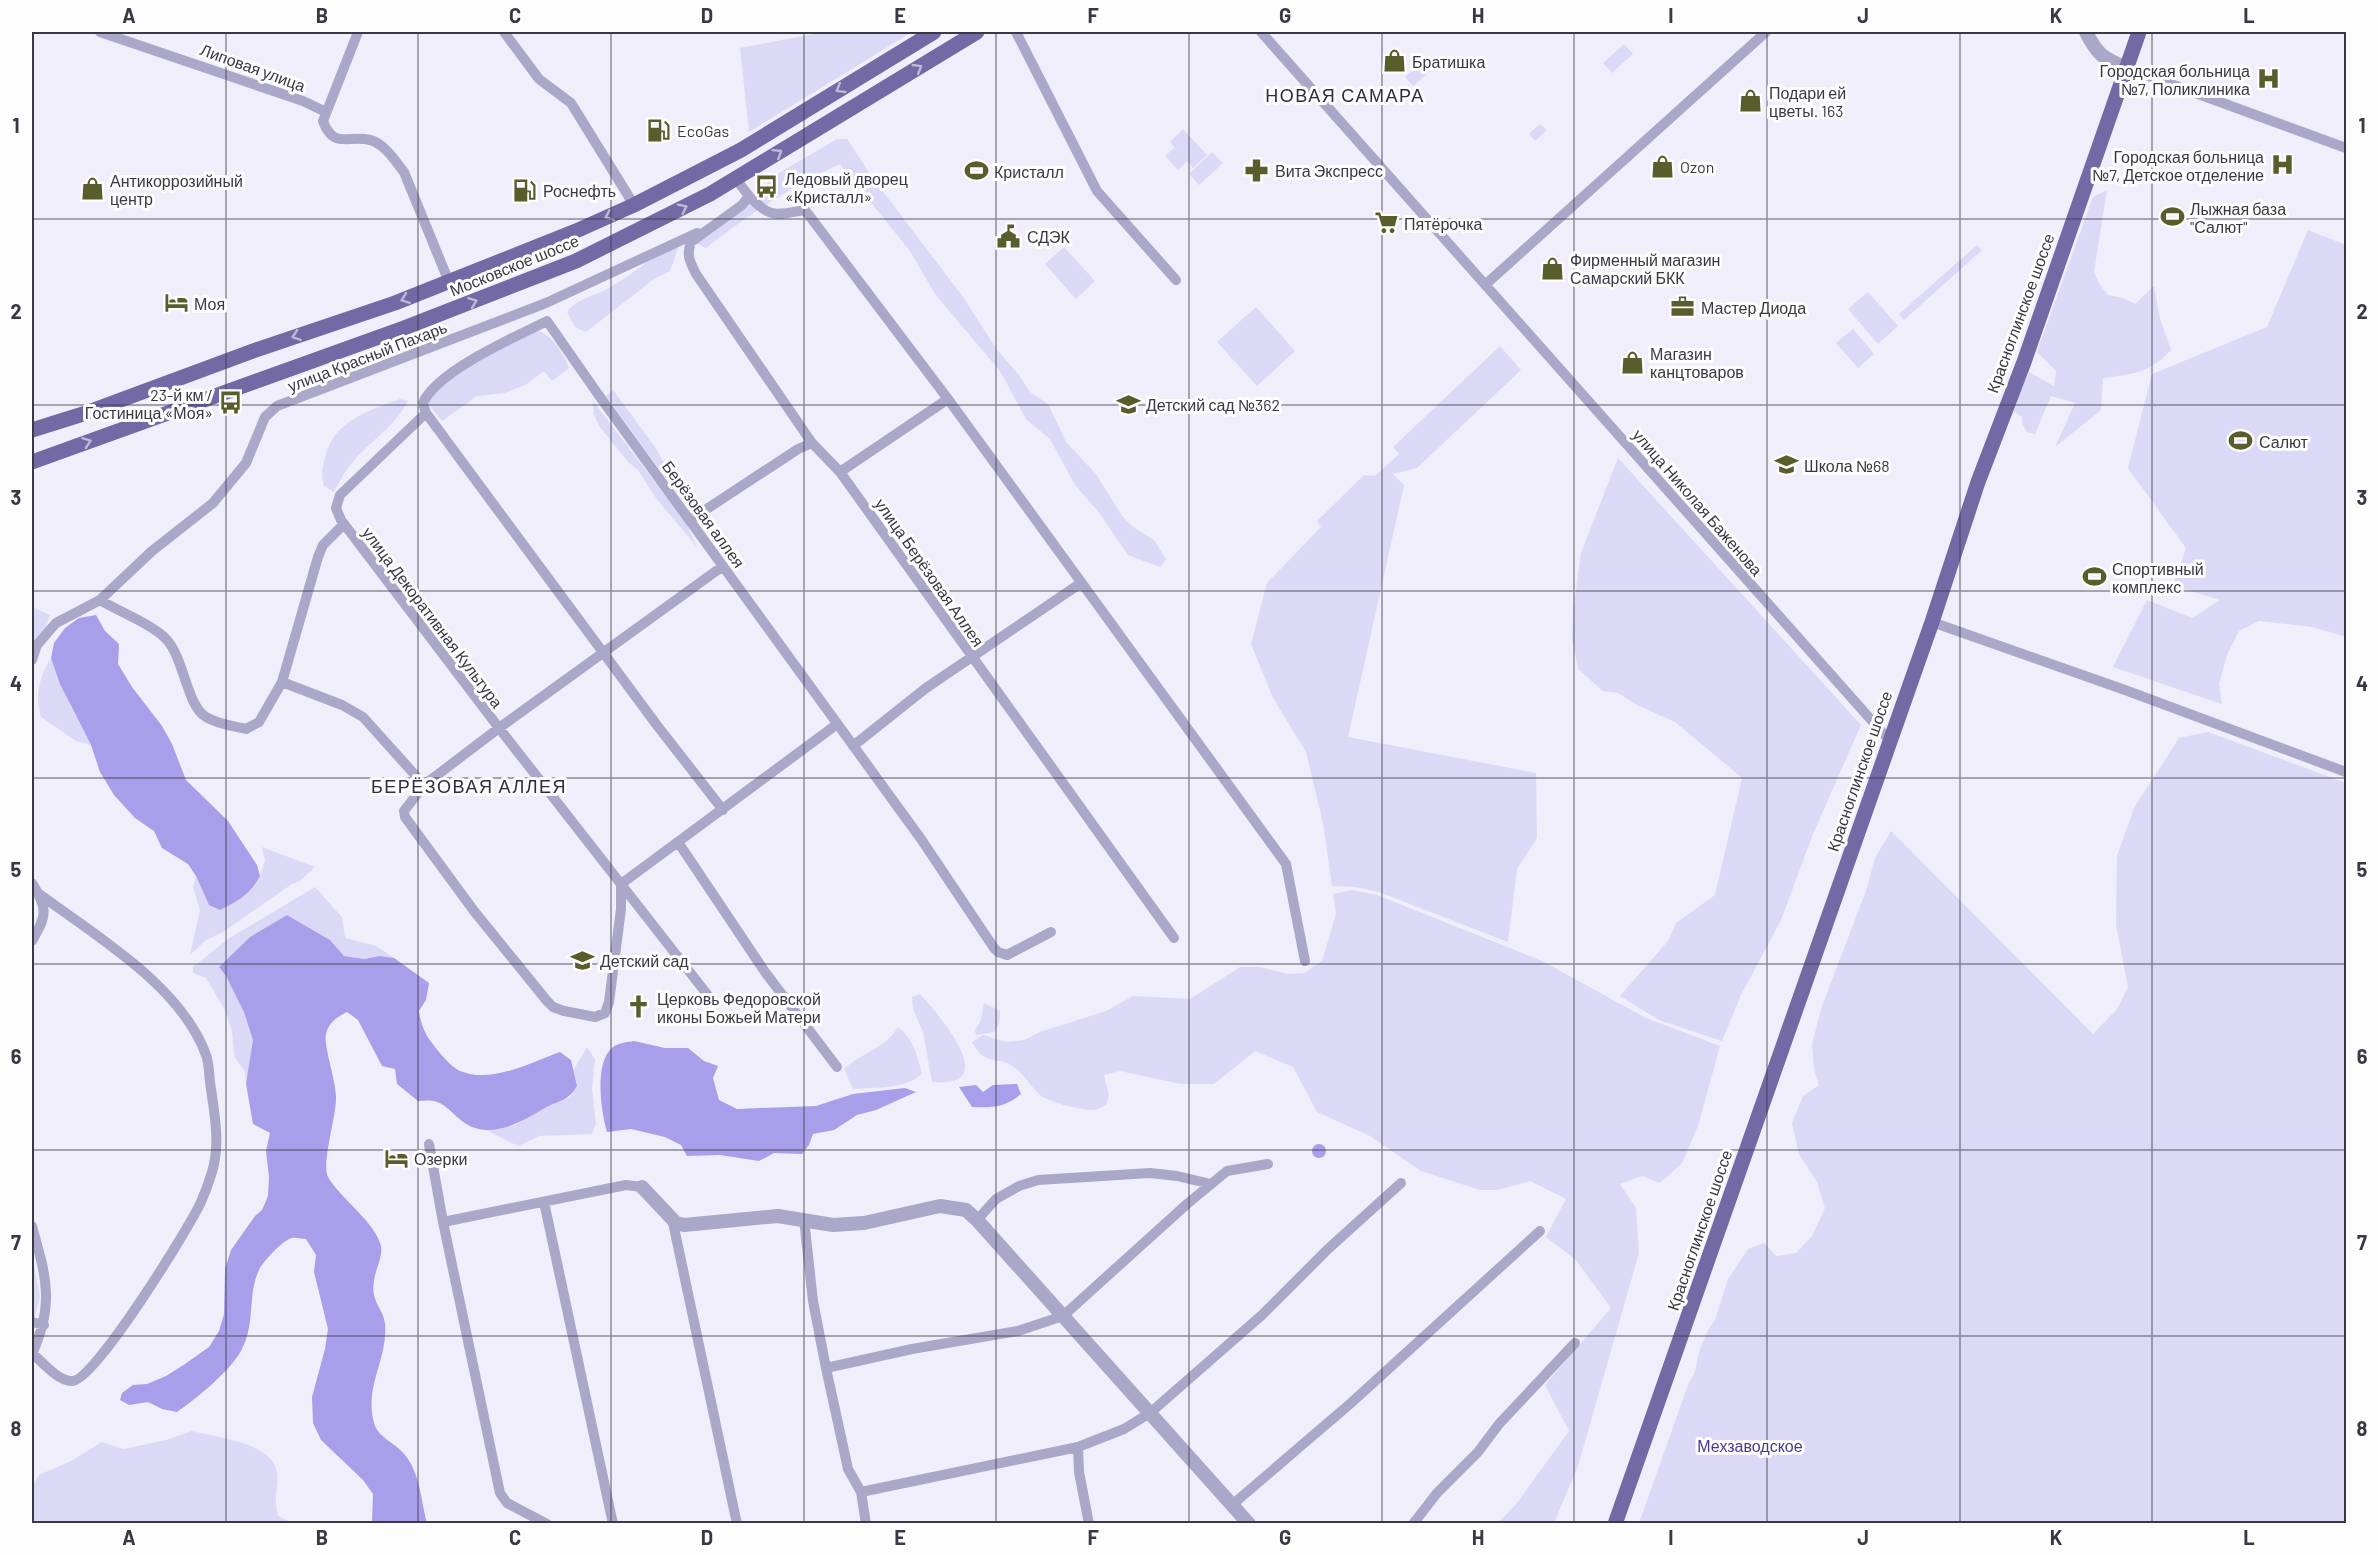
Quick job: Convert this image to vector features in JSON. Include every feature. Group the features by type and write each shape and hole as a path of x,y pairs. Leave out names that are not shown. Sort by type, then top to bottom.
{"main road":[{"name":"Московское шоссе","path":"32,430 83,414 449,282 634,205 741,150 934,32"},
{"name":"Московское шоссе","path":"32,462 394,332 576,261 710,194 977,32"},
{"name":"Красноглинское шоссе","path":"1615,1524 1932,622 1978,482 2024,362 2139,32"},
{"path":"741,150 753,169"},
{"path":"699,172 710,194"}],"street":[{"name":"Липовая улица","path":"100,32 303,101 324,116 331,136 340,140 371,140 378,144 404,172 449,282"},
{"path":"324,116 358,32"},
{"path":"504,32 539,79 571,103 634,205"},
{"path":"1016,32 1097,191 1176,280"},
{"name":"улица Николая Баженова","path":"1261,32 1889,740"},
{"path":"1485,285 1766,32"},
{"path":"2086,32 2093,46 2105,60 2346,148"},
{"path":"736,179 763,211 781,214 805,210 948,399 1287,864 1305,961"},
{"path":"711,226 742,205 750,196"},
{"name":"улица Красный Пахарь","path":"32,660 37,645 56,623 100,600 152,551 213,503 246,463 265,417 277,406 546,303 711,226"},
{"name":"улица Берёзовая Аллея","path":"711,226 691,242 688,250 689,261 812,443 840,472 1174,938"},
{"path":"546,303 548,321 496,347 447,376 427,393 423,403 426,413 656,724 723,810"},
{"name":"Берёзовая аллея","path":"548,321 998,952 1007,955 1014,953 1051,932"},
{"path":"840,472 948,399"},
{"name":"улица Декоративная Культура","path":"426,413 340,495 336,508 344,524 499,728 711,998"},
{"path":"690,520 798,449 812,443"},
{"name":"улица Декоративная Культура","path":"100,600 153,627 167,640 182,668 192,700 197,709 206,717 246,729 260,722 282,682 318,557 323,545 344,524"},
{"path":"723,566 424,785 404,810 405,818 474,911 530,982 553,1007 596,1017 605,1013 609,1002 621,909 621,884 836,724"},
{"path":"853,746 926,688 1081,583"},
{"path":"1932,622 2125,690 2346,772"},
{"path":"282,682 342,705 363,717 424,785"},
{"path":"678,842 765,972 837,1067"},
{"path":"32,941 45,914 44,904 35,888"},
{"path":"32,1226 46,1280 48,1298 44,1325 32,1353 65,1380 73,1382 80,1380 113,1341 184,1232 201,1201 212,1170 217,1138 206,1056 192,1029 175,1004 155,981 35,888"},
{"path":"429,1144 442,1222 500,1493 507,1503 547,1524"},
{"path":"826,1368 912,1349 1018,1330 1064,1316 1136,1249 1227,1171 1268,1164"},
{"path":"977,1220 996,1199 1019,1186 1038,1180 1150,1173 1177,1176 1211,1184"},
{"path":"861,1492 1078,1447 1124,1430 1150,1413 1262,1315 1328,1249 1401,1183"},
{"path":"442,1222 626,1185 642,1187 672,1218 684,1225 694,1226 778,1216 833,1225 864,1223 940,1206 966,1210 1064,1316 1249,1524"},
{"path":"544,1202 613,1524"},
{"path":"672,1218 736,1524"},
{"path":"804,1219 813,1301 826,1368 848,1469 861,1492 866,1524"},
{"path":"1232,1505 1351,1403 1540,1231"},
{"path":"32,1322 44,1325"},
{"path":"1413,1524 1437,1493 1478,1452 1499,1424 1575,1343"},
{"path":"1078,1447 1079,1472 1089,1524"}],"green space":[{"path":"825,32 912,32 749,132 740,48"},
{"path":"1624,44 1633,54 1612,73 1603,63"},
{"path":"1422,62 1431,71 1413,86 1405,77"},
{"path":"1540,124 1547,130 1535,141 1529,134"},
{"path":"1183,129 1207,155 1193,168 1187,161 1178,170 1165,156 1174,148 1178,152 1170,142"},
{"path":"837,139 847,139 872,177 963,297 997,350 1019,375 1030,392 1048,404 1066,442 1096,474 1122,516 1133,527 1154,540 1166,559 1160,567 1128,555 1098,511 1075,485 1050,439 1026,419 1000,371 935,294 910,251 840,164 770,202 706,248 694,242 700,228 747,202 779,173"},
{"path":"1212,152 1223,163 1199,185 1189,174"},
{"path":"2107,190 2094,272 2108,295 2123,298 2135,304 2154,286 2160,319 2171,350 2148,368 2103,378 2101,410 2055,447 2075,403 2051,396 2035,434 2027,432 2022,423 2022,417 2012,410 2029,372 2054,386 2056,371 2037,352 2093,197"},
{"name":"Салют","path":"2308,230 2346,245 2346,637 2312,627 2259,621 2239,631 2227,655 2219,684 2222,704 2113,667 2147,600 2192,618 2220,600 2173,586 2186,548 2128,468 2152,374 2267,327"},
{"path":"669,245 678,248 670,271 654,279 586,332 575,327 567,312 571,307 615,284"},
{"path":"1977,245 1982,250 1904,320 1899,314"},
{"path":"1064,247 1095,281 1076,299 1045,264"},
{"path":"1868,292 1898,326 1878,344 1848,309"},
{"path":"1256,307 1295,351 1257,386 1217,342"},
{"path":"1853,329 1874,354 1858,368 1836,343"},
{"path":"537,330 548,336 557,346 569,368 552,381 544,371 527,384 505,393 477,396 442,421 430,406 428,399 480,360"},
{"path":"1500,346 1521,370 1417,468 1393,474 1404,485 1348,737 1536,773 1537,838 1517,869 1508,942 1379,892 1356,887 1332,886 1323,823 1306,752 1273,698 1251,644 1267,583 1321,527 1317,521 1364,475 1375,476 1399,454 1393,447"},
{"path":"613,390 655,447 675,482 692,499 689,505 682,500 606,396"},
{"path":"400,399 408,401 403,410 388,428 355,459 334,492 324,486 323,465 329,445 336,435 344,426 364,413"},
{"path":"593,401 685,521 697,547 656,498 638,470 628,462 600,427 594,415"},
{"path":"1618,458 1861,725 1813,834 1781,920 1741,995 1722,1041 1659,1020 1620,996 1668,941 1676,923 1715,895 1742,778 1675,722 1637,705 1618,693 1603,691 1578,669 1572,638 1573,611 1581,553"},
{"path":"32,607 50,615 46,627 32,643"},
{"path":"51,658 73,711 91,745 76,741 41,717 38,701 39,686"},
{"name":"Мехзаводское","path":"2208,732 2346,783 2346,1523 1639,1523 1688,1385 1695,1372 1699,1352 1715,1320 1728,1279 1748,1249 1764,1243 1776,1256 1796,1253 1812,1236 1825,1208 1817,1182 1799,1154 1792,1123 1803,1096 1819,1085 1814,1070 1812,1044 1822,1006 1866,891 1875,858 1891,831 2093,1034 2117,1009 2128,987 2116,925 2117,856 2134,808 2179,738"},
{"path":"262,847 315,867 300,881 292,884 223,932 206,940 190,955 200,910 193,887 196,876 209,905 260,876 265,861"},
{"path":"315,887 342,917 345,938 376,946 394,958 380,956 364,959 344,956 330,940 287,915 250,937 219,967 241,1003 250,1025 253,1043 246,1084 245,1072 234,1056 232,1031 225,1010 206,978 193,973 193,967 228,939"},
{"path":"1352,890 1377,895 1542,961 1646,1018 1720,1046 1698,1126 1682,1163 1660,1183 1642,1176 1620,1184 1636,1208 1639,1253 1578,1466 1554,1523 1498,1523 1517,1503 1569,1431 1545,1385 1611,1308 1576,1260 1546,1237 1566,1199 1530,1181 1498,1190 1480,1190 1421,1171 1370,1136 1317,1112 1293,1067 1255,1051 1214,1084 1181,1084 1120,1071 1104,1075 1109,1095 1106,1105 1093,1110 1081,1109 1044,1098 1014,1067 987,1058 977,1050 972,1042 983,1035 1006,1042 1024,1040 1040,1032 1106,1011 1133,996 1190,999 1240,967 1260,967 1288,974 1304,973 1322,961 1336,914 1333,894"},
{"path":"920,994 960,1048 965,1063 963,1074 953,1081 932,1082 923,1032 913,1009 912,997"},
{"path":"984,1003 1000,1011 999,1024 994,1032 976,1035 975,1031 981,1020"},
{"path":"898,1027 911,1042 922,1074 907,1083 898,1085 853,1089 844,1069 887,1040"},
{"path":"587,1047 595,1059 592,1089 596,1124 592,1134 540,1136 518,1146 486,1130 515,1125 547,1106 570,1097 577,1086 573,1071"},
{"path":"32,1255 40,1297 33,1324 32,1323"},
{"path":"192,1431 250,1446 270,1458 277,1474 278,1516 292,1523 32,1523 32,1486 39,1475 71,1461 102,1442 123,1449 166,1440"}],"shaded area":[{"path":"96,615 105,631 119,644 118,664 132,687 162,726 172,744 186,780 228,821 257,865 260,876 252,888 238,900 220,910 209,905 188,864 162,848 154,831 135,818 114,795 100,772 91,745 60,684 51,658 54,643 65,628 79,618"},
{"path":"287,915 330,940 344,956 364,959 380,956 394,958 429,983 426,1000 419,1011 422,1023 435,1047 457,1070 472,1074 498,1074 560,1052 571,1060 577,1086 566,1098 524,1120 503,1128 482,1130 462,1121 438,1102 418,1101 397,1084 395,1069 382,1066 358,1020 347,1012 334,1020 327,1030 326,1046 336,1104 326,1171 334,1185 372,1228 381,1246 373,1288 375,1300 384,1319 385,1337 372,1397 374,1423 379,1433 401,1451 410,1462 417,1479 427,1523 372,1523 373,1494 363,1480 321,1440 313,1423 312,1397 328,1329 314,1272 316,1255 306,1239 288,1240 261,1266 253,1289 246,1341 236,1359 203,1392 177,1412 162,1409 148,1402 129,1405 120,1400 122,1393 133,1385 147,1384 166,1376 209,1347 219,1331 224,1314 225,1269 231,1250 255,1216 262,1210 268,1196 269,1177 266,1151 270,1133 253,1124 246,1084 253,1040 244,1012 219,967 250,937"},
{"path":"634,1041 665,1048 688,1048 704,1061 718,1066 713,1078 719,1100 737,1109 816,1106 853,1094 905,1088 916,1092 876,1110 857,1115 834,1130 813,1134 802,1154 774,1153 759,1161 720,1155 687,1156 681,1145 665,1137 631,1129 607,1132 600,1088 603,1065 606,1055 614,1046"},
{"path":"1017,1084 1021,1094 1004,1104 986,1107 972,1107 959,1087 976,1085 983,1092 993,1085"},
{"path":"1319,1144 1324,1146 1326,1151 1324,1156 1319,1158 1314,1156 1312,1151 1314,1146"}],"place":[{"name":"Братишка","path":"1394,61"},
{"name":"Городская больница №7, Поликлиника","path":"2268,79"},
{"name":"Подари ей цветы. 163","path":"1751,101"},
{"name":"EcoGas","path":"659,130"},
{"name":"Городская больница №7, Детское отделение","path":"2282,165"},
{"name":"Ozon","path":"1662,166"},
{"name":"Вита Экспресс","path":"1257,170"},
{"name":"Кристалл","path":"976,171"},
{"name":"Ледовый дворец «Кристалл»","path":"767,187"},
{"name":"Антикоррозийный центр","path":"92,189"},
{"name":"Роснефть","path":"525,190"},
{"name":"Лыжная база \"Салют\"","path":"2172,217"},
{"name":"Пятёрочка","path":"1386,223"},
{"name":"СДЭК","path":"1009,236"},
{"name":"Фирменный магазин Самарский БКК","path":"1552,268"},
{"name":"Моя","path":"176,303"},
{"name":"Мастер Диода","path":"1683,307"},
{"name":"Магазин канцтоваров","path":"1632,362"},
{"name":"23-й км / Гостиница «Моя»","path":"231,403"},
{"name":"Детский сад №362","path":"1128,404"},
{"name":"Салют","path":"2241,441"},
{"name":"Школа №68","path":"1786,465"},
{"name":"Спортивный комплекс","path":"2094,577"},
{"name":"Детский сад","path":"582,960"},
{"name":"Церковь Федоровской иконы Божьей Матери","path":"639,1007"},
{"name":"Озерки","path":"396,1158"}],"district":[{"name":"НОВАЯ САМАРА","path":"1345,95"},
{"name":"БЕРЁЗОВАЯ АЛЛЕЯ","path":"469,786"}]}
